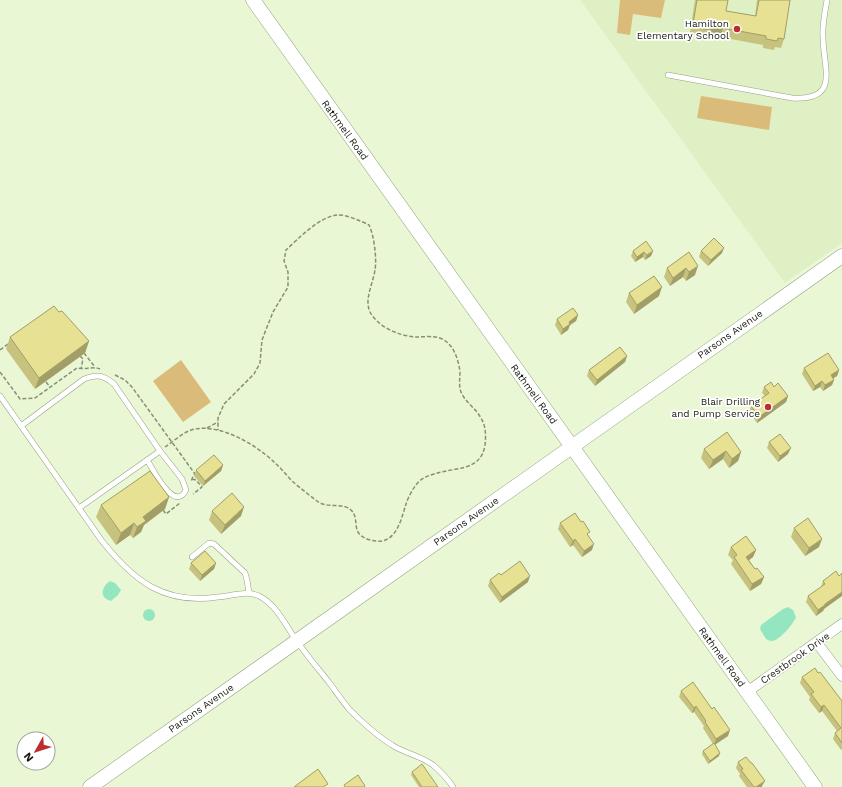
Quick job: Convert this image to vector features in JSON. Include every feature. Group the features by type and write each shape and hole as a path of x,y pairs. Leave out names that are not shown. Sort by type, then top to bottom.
{"street":[{"name":"Rathmell Road","path":"252,0 815,787"},
{"name":"Parsons Avenue","path":"90,787 842,256"},
{"name":"Crestbrook Drive","path":"747,692 842,624"},
{"path":"817,643 842,676"}],"lane":[{"path":"668,75 792,98 806,99 816,96 825,86 827,72 822,36 827,0"},
{"path":"21,426 84,379 94,375 106,378 114,384 160,452 182,479 186,490 184,494 179,496 171,495 165,489 147,460"},
{"path":"0,396 102,541 118,562 134,577 148,586 188,599 217,598 249,593 261,597 270,604 280,616 296,641 349,709 365,724 392,745 432,764 453,787"},
{"path":"79,508 160,452"},
{"path":"192,557 209,543 214,544 245,573 249,593"}],"path":[{"path":"160,452 172,442 193,429 207,428 235,436 253,445 274,462 292,481 319,504 327,506 342,506 350,509 354,515 357,532 364,538 383,541 391,537 397,528 403,517 406,502 416,484 423,478 432,474 472,466 480,460 486,442 485,428 481,417 464,398 460,388 460,371 452,347 442,339 403,336 378,322 370,311 368,297 376,262 372,231 369,225 338,214 327,217 313,226 286,250 284,261 288,272 288,287 273,312 262,340 260,363 254,374 224,404 218,418 218,430"},
{"path":"0,350 10,343"},
{"path":"84,354 95,367 102,370"},
{"path":"80,356 83,359 81,369"},
{"path":"0,372 20,399 35,398 77,368 81,369 95,367"},
{"path":"115,375 125,380 132,387 172,442"},
{"path":"46,382 50,387"},
{"path":"207,428 218,422"},
{"path":"192,479 196,480 202,487 192,494"},
{"path":"176,501 182,502"}],"shaded area":[{"path":"580,0 842,0 842,243 785,283"},
{"path":"620,0 665,0 661,18 633,14 630,35 617,33"},
{"path":"701,96 772,107 769,130 697,118"},
{"path":"181,360 211,402 183,422 153,381"},
{"path":"110,581 115,583 121,590 111,601 107,600 103,595 103,589"},
{"path":"788,607 793,610 796,617 793,623 779,638 771,641 766,639 760,629 761,625"},
{"path":"151,609 154,610 154,620 147,621 144,620 143,613 144,610"}],"building":[{"name":"Hamilton Elementary School","path":"697,0 728,0 726,11 756,16 759,0 790,0 784,39 778,38 777,41 766,39 766,36 723,28 710,27 710,30 698,28 699,25 693,24"},
{"path":"714,238 724,248 711,260 701,251"},
{"path":"646,241 653,251 647,255 644,252 637,257 633,251"},
{"path":"689,252 698,266 689,272 686,268 673,278 667,268"},
{"path":"654,276 662,287 637,305 629,293"},
{"path":"54,306 59,312 62,311 89,341 39,378 10,337"},
{"path":"573,308 578,315 563,329 557,319"},
{"path":"620,347 627,356 597,380 589,370"},
{"path":"828,353 839,370 831,375 834,380 825,385 822,381 815,386 804,368"},
{"name":"Blair Drilling and Pump Service","path":"771,382 774,387 778,383 788,396 759,417 751,406 769,393 764,387"},
{"path":"727,432 741,452 732,459 726,451 713,460 704,449"},
{"path":"780,434 791,448 780,456 769,442"},
{"path":"214,455 223,465 205,481 196,470"},
{"path":"150,471 169,497 143,517 146,521 137,527 134,523 121,533 101,505"},
{"path":"232,493 244,507 225,525 212,511"},
{"path":"575,513 581,522 583,521 590,532 587,534 594,544 584,551 575,539 573,541 560,523"},
{"path":"808,518 822,539 809,548 794,528"},
{"path":"746,536 756,550 746,557 755,569 757,568 764,577 752,584 734,557 737,555 731,547"},
{"path":"205,551 216,563 202,575 191,563"},
{"path":"520,561 530,576 502,597 490,580 499,573 501,575"},
{"path":"836,571 839,576 842,573 842,592 818,610 808,596 825,584 823,581"},
{"path":"815,668 818,673 820,672 842,701 842,743 835,733 841,728 824,705 821,707 811,694 814,692 802,677"},
{"path":"693,682 712,709 714,707 730,730 716,739 696,706 694,708 681,691"},
{"path":"714,743 720,753 710,761 703,751"},
{"path":"746,757 765,781 756,787 754,787 741,770 743,769 738,762"},
{"path":"422,764 438,787 422,787 412,772"},
{"path":"318,769 328,784 323,787 294,787"},
{"path":"358,775 365,786 364,787 345,787 344,785"}],"place":[{"name":"Hamilton Elementary School","path":"737,29"},
{"name":"Blair Drilling and Pump Service","path":"768,407"}]}
